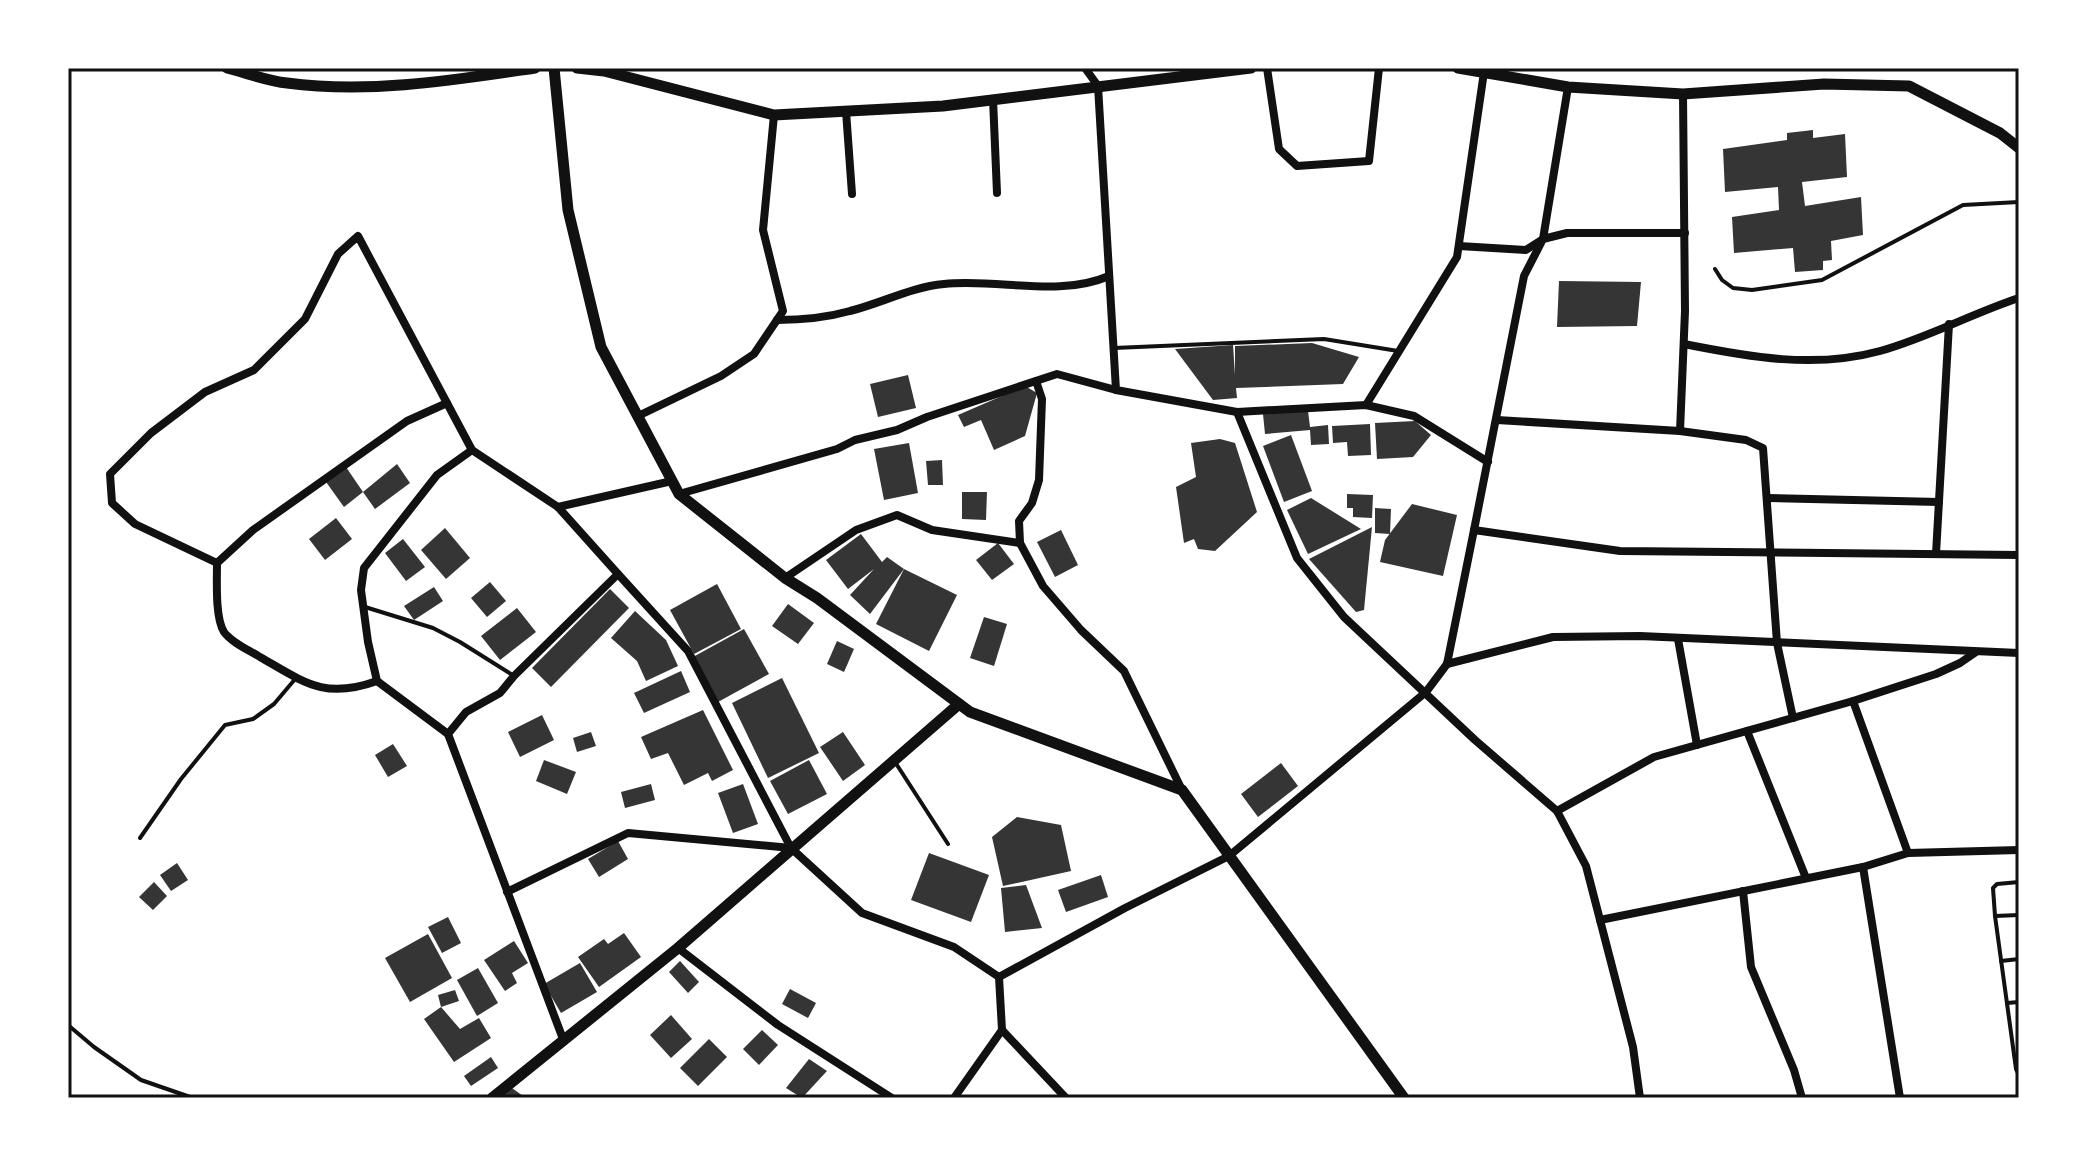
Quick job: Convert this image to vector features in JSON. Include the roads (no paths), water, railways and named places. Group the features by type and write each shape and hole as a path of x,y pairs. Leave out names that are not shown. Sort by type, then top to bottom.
{"street":[{"path":"227,68 286,83 346,87 400,85 535,68"},
{"path":"554,68 568,210 601,347 679,494 785,578 817,598 970,712 1182,790"},
{"path":"577,68 603,70 774,115 943,106 1251,68"},
{"path":"1085,68 1098,86 1116,390"},
{"path":"1267,68 1279,149 1297,166 1369,161 1379,68"},
{"path":"1458,68 1568,87 1683,94 1824,84 1909,86 2000,133 2019,148"},
{"path":"1366,405 1457,257 1484,72"},
{"path":"999,977 1125,908 1229,856 1426,692 1447,664 1524,276 1543,239 1568,87"},
{"path":"1680,431 1685,233 1683,94"},
{"path":"993,99 997,193"},
{"path":"846,111 852,194"},
{"path":"638,416 721,376 754,354 783,311 763,230 774,115"},
{"path":"1459,246 1526,250 1543,239 1567,233 1685,233"},
{"path":"217,563 135,524 112,503 110,474 151,433 205,392 254,370 305,319 338,254 358,236 472,450 558,507 688,651 791,848 862,913 954,947 999,977"},
{"path":"777,320 812,320 851,311 911,289 945,284 1071,285 1109,276"},
{"path":"1684,344 1788,361 1826,359 1880,351 2019,298"},
{"path":"1936,554 1949,324"},
{"path":"679,494 897,430 1057,374 1116,390 1237,412 1366,405 1414,416 1488,462"},
{"path":"1036,381 1042,399 1039,480 1032,503 1019,521 1020,543 1043,586 1081,630 1124,671 1182,790 1404,1098"},
{"path":"377,681 339,690 312,685 240,645 223,631 217,602 217,563 253,530 407,421 447,403"},
{"path":"1237,412 1297,558 1344,617 1475,740 1557,811 1586,866 1633,1047 1640,1098"},
{"path":"1497,420 1680,431 1746,440 1763,448 1777,643 1793,718"},
{"path":"472,450 437,475 364,568 362,606 377,681 448,734 563,1039"},
{"path":"558,507 672,481"},
{"path":"1768,498 1939,502"},
{"path":"785,578 856,530 897,515 932,530 1020,543"},
{"path":"1474,530 1620,551 2019,555"},
{"path":"448,734 466,712 500,693 618,574"},
{"path":"1447,664 1553,637 1640,636 2019,653"},
{"path":"1678,639 1697,745"},
{"path":"1557,811 1654,757 1853,701 1936,674 1978,650"},
{"path":"1853,701 1908,853"},
{"path":"492,1098 678,948 959,704"},
{"path":"1747,731 1806,878"},
{"path":"507,892 628,833 791,848"},
{"path":"1600,920 1863,867 1908,853 2019,850"},
{"path":"1863,867 1900,1098"},
{"path":"1743,891 1751,967 1794,1070 1802,1098"},
{"path":"678,948 778,1025 892,1098"},
{"path":"954,1098 1002,1030 999,977"},
{"path":"1002,1030 1066,1098"}],"lane":[{"path":"1715,269 1722,280 1733,288 1752,290 1822,280 1963,205 2019,202"},
{"path":"1114,348 1324,339 1398,351"},
{"path":"362,606 433,628 514,676"},
{"path":"140,838 181,779 225,725 253,719 274,704 296,678"},
{"path":"894,760 948,844"},
{"path":"2019,882 1997,884 1993,888 2019,1075"},
{"path":"1995,916 2019,915"},
{"path":"2001,961 2019,959"},
{"path":"2007,1003 2019,1002"},
{"path":"68,1025 141,1080 193,1098"}]}
